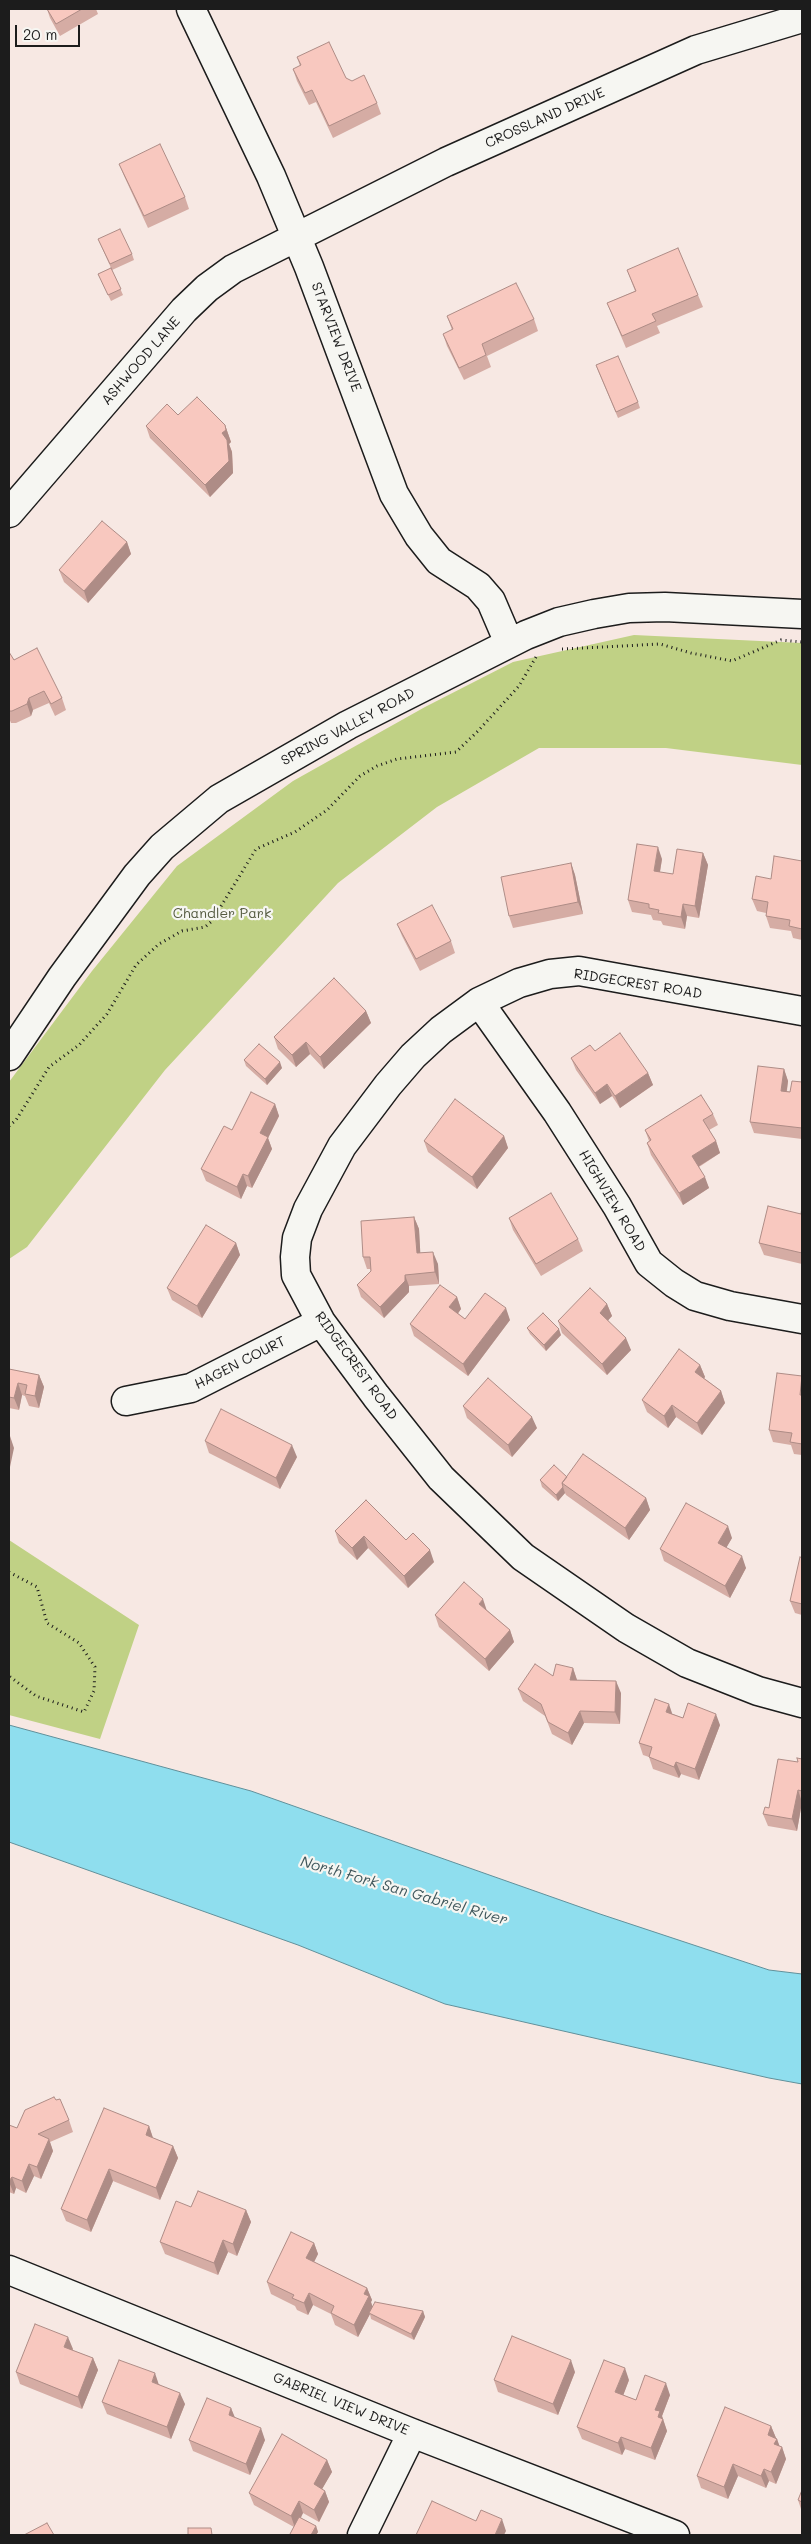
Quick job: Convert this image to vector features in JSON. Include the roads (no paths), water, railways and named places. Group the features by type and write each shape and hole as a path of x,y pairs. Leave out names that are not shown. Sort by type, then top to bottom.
{"street":[{"name":"STARVIEW DRIVE","path":"191,9 271,176 297,239 394,494 419,536 439,561 478,586 491,601 509,643"},
{"name":"CROSSLAND DRIVE","path":"297,239 446,162 696,50 802,18"},
{"name":"ASHWOOD LANE","path":"9,514 184,310 207,288 233,270 297,239"},
{"name":"SPRING VALLEY ROAD","path":"9,1056 62,977 137,875 190,822 251,779 348,725 509,643 560,622 629,608 665,607 802,614"},
{"name":"RIDGECREST ROAD","path":"802,1011 579,971 550,974 519,983 479,1002 441,1030 413,1056 388,1085 342,1146 308,1209 297,1238 296,1275 321,1322 441,1478 524,1557 626,1628 688,1662 758,1691 802,1703"},
{"name":"HIGHVIEW ROAD","path":"479,1002 557,1112 617,1206 649,1263 674,1283 695,1296 730,1306 802,1319"},
{"name":"HAGEN COURT","path":"126,1401 191,1388 321,1322"},
{"name":"GABRIEL VIEW DRIVE","path":"9,2270 412,2433 675,2535"},
{"path":"362,2535 412,2433"}],"water":[{"name":"North Fork San Gabriel River","path":"9,1725 251,1791 600,1914 769,1970 802,1974 802,2084 445,2004 298,1945 9,1842"}],"park label":[{"name":"Chandler Park","path":"222,914"}]}
